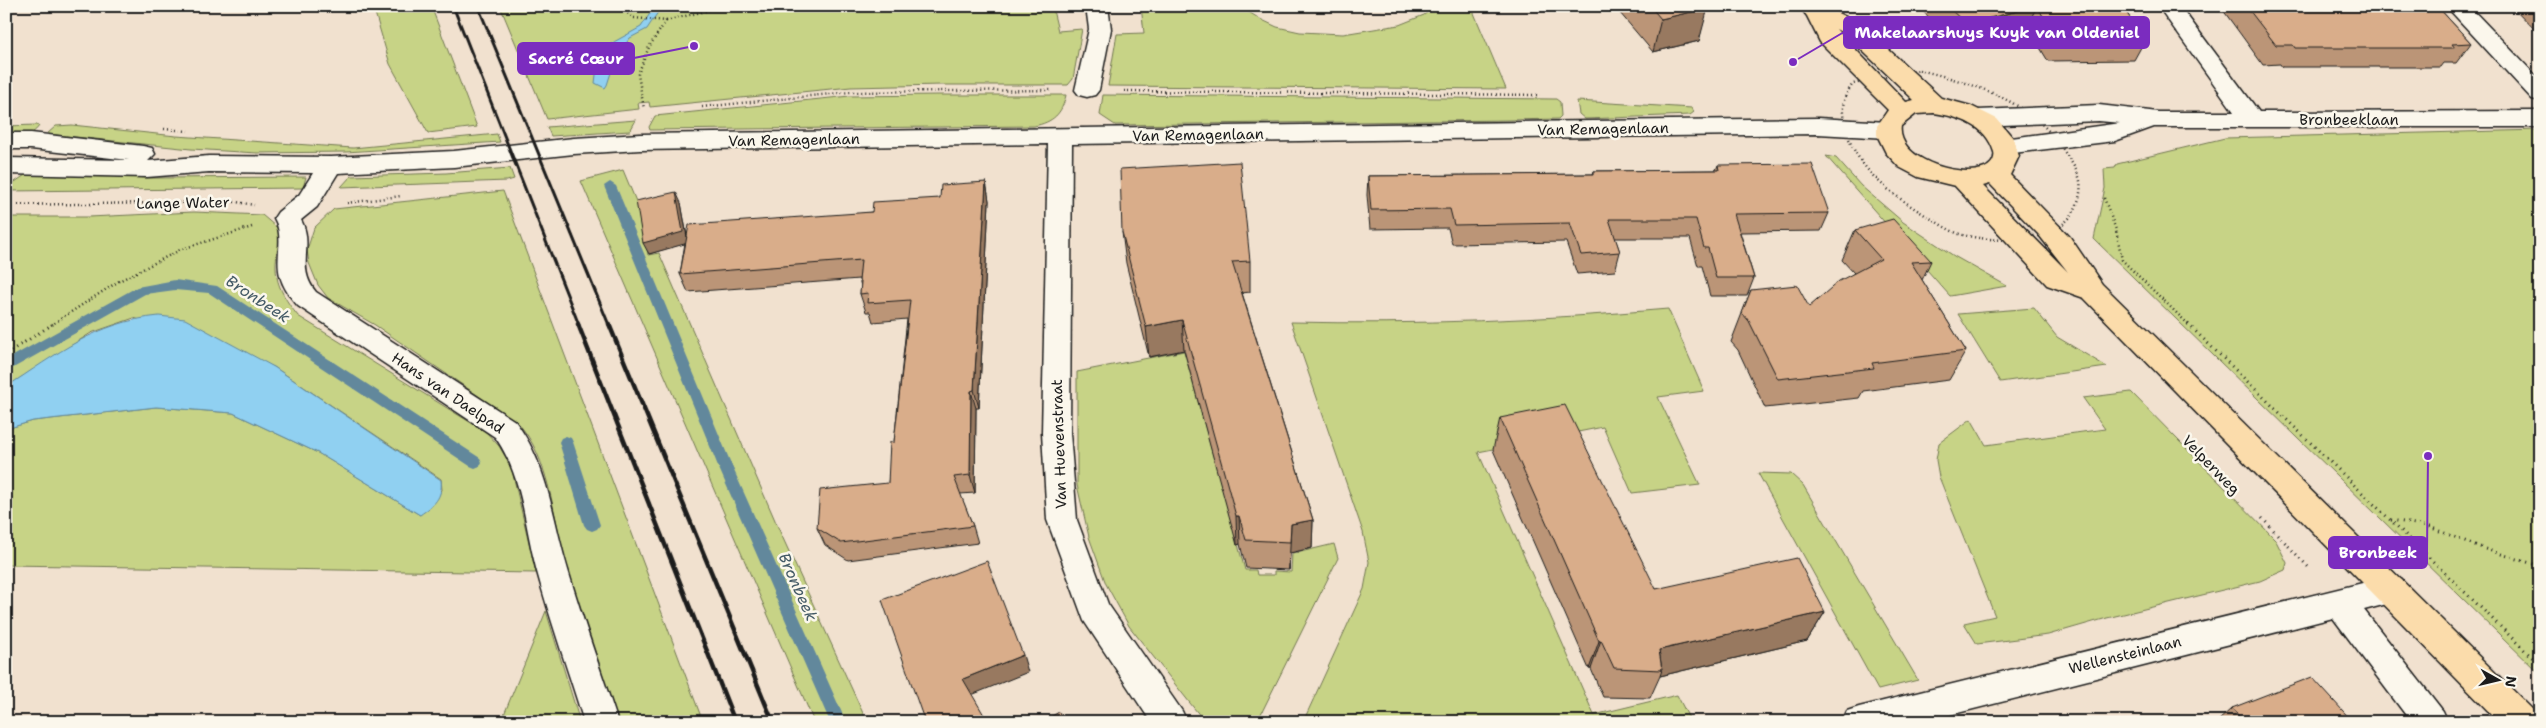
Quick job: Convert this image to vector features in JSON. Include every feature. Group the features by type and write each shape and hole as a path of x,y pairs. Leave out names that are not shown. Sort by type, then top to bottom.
{"main road":[{"path":"1814,10 1853,29 1934,105"},
{"path":"1814,10 1828,36 1895,120"},
{"path":"1934,105 1964,111 1978,118 2000,136 2005,146 2006,160 1994,174 1985,178 1964,180 1926,173 1910,164 1898,153 1890,141 1895,120 1917,106 1934,105"},
{"path":"1994,174 2067,250 2082,270 2093,291 2522,722"},
{"path":"1964,180 2056,278 2093,291"}],"street":[{"path":"1087,90 1100,29 1097,6"},
{"path":"2169,6 2253,121"},
{"path":"2457,6 2540,94"},
{"name":"Bronbeeklaan","path":"1978,118 2099,113 2158,120 2540,119"},
{"name":"Van Remagenlaan","path":"331,165 454,159 640,142 1818,126 1895,120"},
{"name":"Bronbeeklaan","path":"2005,146 2115,132 2158,120"},
{"name":"Van Huevenstraat","path":"1060,137 1056,433 1062,520 1094,611 1170,722"},
{"path":"6,141 114,149 209,164"},
{"path":"7,167 31,142"},
{"path":"7,167 147,169 209,164 331,165"},
{"path":"283,215 308,200 331,165"},
{"name":"Hans van Daelpad","path":"283,215 294,232 290,268 300,293 505,429 518,444 526,461 551,566 601,722"},
{"name":"Wellensteinlaan","path":"1859,722 2392,590"},
{"path":"2340,603 2431,722"}],"path":[{"path":"618,6 634,18 666,21 724,6"},
{"path":"640,142 644,113 638,74 649,47 666,21"},
{"path":"700,107 850,92 1087,90 1543,95"},
{"path":"2104,198 2116,230 2122,260 2540,665"},
{"name":"Lange Water","path":"6,205 236,202 269,206 283,215"},
{"path":"6,354 119,281 182,249 283,215"},
{"path":"1962,235 1970,241"},
{"path":"2255,511 2340,603"},
{"path":"2391,520 2427,526 2485,549 2540,566"}],"green space":[{"path":"373,6 431,6 477,127 428,133 390,64"},
{"path":"500,6 1052,6 1058,31 1082,29 1073,79 1068,85 851,87 650,107 649,102 638,103 639,109 547,119"},
{"path":"1141,6 1239,6 1277,27 1300,32 1343,34 1399,25 1424,15 1435,6 1471,6 1506,89 1108,86 1117,34 1144,33"},
{"path":"1066,95 1062,107 1056,116 1034,126 650,130 649,127 655,116 850,96"},
{"path":"1103,95 1556,99 1560,102 1561,116 1558,119 1115,125 1100,115"},
{"path":"1577,101 1692,108 1694,112 1690,115 1585,119 1579,114"},
{"path":"636,120 630,131 551,136 547,127"},
{"path":"72,125 176,136 353,148 497,134 500,142 346,152 257,153 191,149 47,134 56,126"},
{"path":"6,126 39,126 36,130 29,134 6,135"},
{"path":"2540,130 2540,674 2094,239 2105,188 2104,169 2115,168 2117,164 2225,138"},
{"path":"1826,156 1836,158 1861,186 1903,222 1954,256 2007,286 1950,296"},
{"path":"510,168 514,179 507,181 341,187 351,176 446,173"},
{"path":"623,170 640,211 648,255 659,253 781,534 867,722 814,722 581,181"},
{"path":"28,173 153,178 306,177 303,188 6,191 6,188"},
{"path":"503,191 703,722 618,722 583,620 544,470 529,437 518,423 375,325 328,298 318,285 309,263 307,250 314,228 334,209"},
{"path":"194,212 262,215 282,232 276,257 277,277 279,286 298,316 486,432 499,446 511,466 536,573 6,565 6,429 33,421 156,407 233,413 318,453 420,515 442,490 441,479 274,367 134,318 91,333 6,387 6,217 89,217"},
{"path":"2034,308 2057,337 2107,367 2000,382 1958,314"},
{"path":"1668,309 1704,391 1658,397 1700,485 1632,493 1603,427 1478,452 1594,715 1677,695 1691,722 1303,722 1364,589 1369,562 1363,532 1291,322 1480,321"},
{"path":"1184,351 1245,570 1256,570 1257,575 1274,575 1274,571 1291,572 1292,554 1334,544 1338,558 1257,722 1205,722 1129,626 1106,584 1089,537 1077,485 1077,372"},
{"path":"2131,392 2275,539 2287,563 2285,570 2260,581 2107,618 2048,635 1977,644 1964,623 1995,616 1939,477 1936,460 1939,443 1971,419 1986,445 2105,429 2083,398"},
{"path":"1758,473 1791,474 1803,485 1918,680 1878,690"},
{"path":"546,611 580,722 501,722"}],"water":[{"path":"655,6 662,6 647,29 630,38 616,57 605,88 595,83 598,59 612,43 641,27"},
{"path":"159,316 185,319 274,367 441,480 439,496 420,515 318,453 233,413 156,407 33,421 6,429 6,387 78,341 96,332 136,319"}],"building":[{"path":"1650,6 1707,6 1708,8 1661,19"},
{"path":"1947,6 2037,6 1966,24"},
{"path":"2037,6 2122,6 2145,40 2058,41"},
{"path":"2246,6 2437,6 2471,43 2452,44 2455,48 2295,48 2293,45 2276,45"},
{"path":"1240,162 1250,261 1232,262 1313,520 1291,524 1290,542 1246,540 1239,516 1236,516 1182,320 1146,327 1122,232 1120,169"},
{"path":"1812,164 1829,213 1734,214 1754,278 1716,278 1708,248 1704,248 1696,219 1609,219 1620,252 1581,255 1570,223 1454,225 1450,209 1371,210 1368,176 1594,174 1594,171 1719,170 1718,165"},
{"path":"986,182 974,390 971,391 970,475 954,477 973,526 841,543 817,528 820,490 888,483 890,442 894,442 910,300 867,303 868,293 860,294 861,260 680,274 689,225 872,212 873,202 940,198 941,185"},
{"path":"676,192 683,232 643,243 636,201"},
{"path":"1893,219 1931,261 1911,262 1966,351 1872,363 1874,368 1778,379 1749,321 1742,313 1751,290 1797,285 1809,307 1839,281 1881,259 1855,230"},
{"path":"1565,405 1656,589 1797,558 1825,612 1659,650 1662,670 1614,668 1601,640 1599,641 1500,418"},
{"path":"987,561 1023,655 963,679 988,722 926,722 882,600"},
{"path":"2312,677 2353,722 2244,722 2232,708"},
{"path":"1059,712 1065,722 1042,722"}],"waterway":[{"path":"610,186 725,466 838,722"},
{"name":"Bronbeek","path":"6,367 142,290 175,285 212,289 475,462"},
{"name":"Bronbeek","path":"566,442 592,525"}],"railway":[{"path":"453,6 579,325"},
{"path":"478,6 609,325"},
{"path":"578,324 735,722"},
{"path":"609,324 773,722"}],"place":[{"name":"Sacré Cœur","path":"694,46"},
{"name":"Makelaarshuys Kuyk van Oldeniel","path":"1793,62"},
{"name":"Bronbeek","path":"2428,456"}]}
